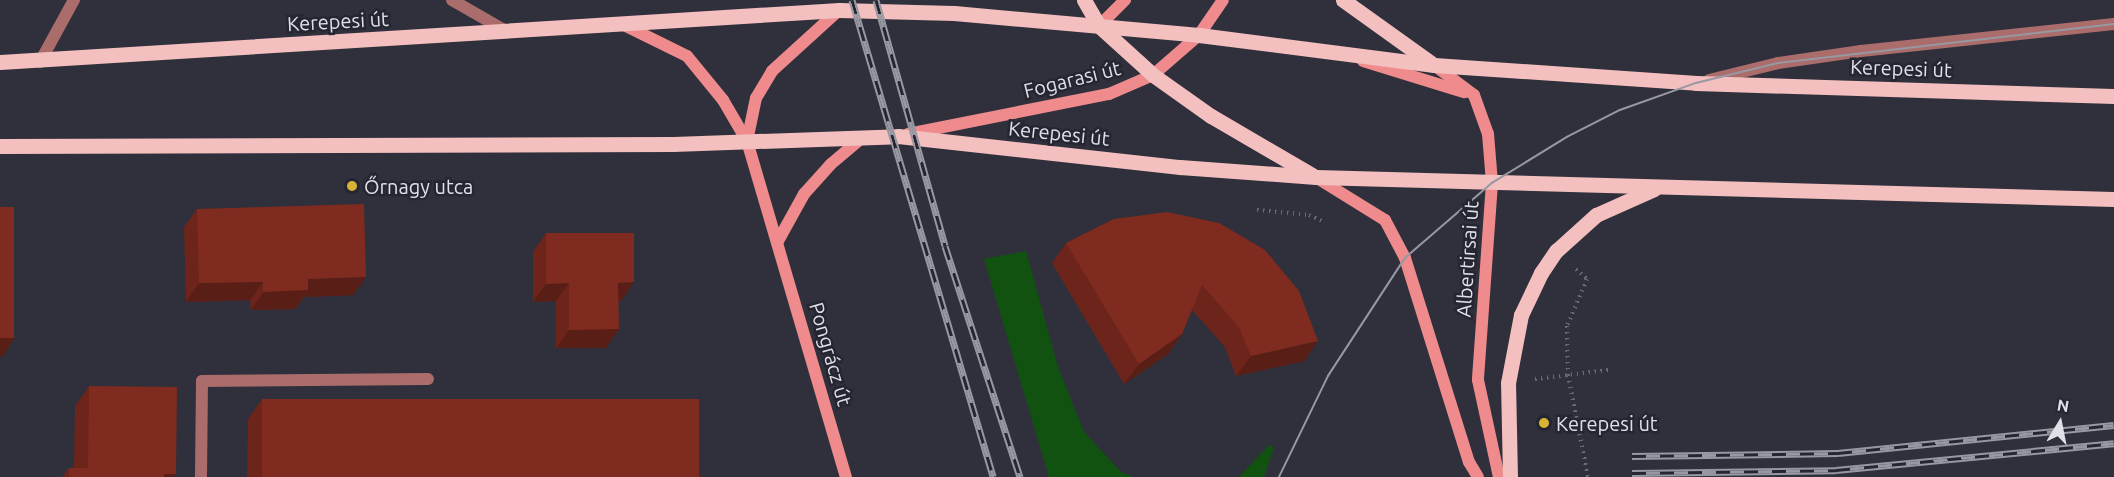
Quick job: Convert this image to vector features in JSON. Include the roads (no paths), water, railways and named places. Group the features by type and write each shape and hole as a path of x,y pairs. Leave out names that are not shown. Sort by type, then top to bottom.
{"main road":[{"path":"954,13 968,0"},
{"path":"1084,0 1100,26 1153,75 1211,116 1316,177"},
{"path":"1343,0 1434,65"},
{"name":"Kerepesi út","path":"0,62 40,62 506,32 618,22 839,10 954,13 1199,35 1434,65 1696,83 2114,96"},
{"name":"Kerepesi út","path":"0,146 747,141 898,136 1180,167 1316,177 2114,199"},
{"path":"1510,477 1508,382 1521,315 1556,251 1596,215 1660,187"}],"street":[{"path":"1100,26 1125,0"},
{"name":"Fogarasi út","path":"898,136 1108,94 1153,75 1199,35 1223,0"},
{"name":"Pongrácz út","path":"747,141 756,98 772,71 839,10"},
{"name":"Pongrácz út","path":"618,22 687,56 723,100 747,141 846,477"},
{"path":"1332,52 1474,95"},
{"path":"1434,65 1474,95"},
{"name":"Albertirsai út","path":"1474,95 1488,134 1492,183 1478,380 1498,477"},
{"path":"778,241 804,194 831,164 863,137"},
{"name":"Albertirsai út","path":"1316,177 1385,220 1405,258 1469,462 1478,477"}],"lane":[{"path":"40,62 74,0"},
{"path":"452,0 506,32"},
{"path":"1696,83 1778,63 1861,51 2114,24"},
{"path":"201,477 202,381 428,380"}],"tram line":[{"path":"1279,477 1328,376 1405,258 1492,183 1567,137 1620,110 1696,83 1778,63 2114,24"}],"railway":[{"path":"852,0 993,477"},
{"path":"876,0 945,246 1020,477"},
{"path":"1632,456 1838,453 2114,425"},
{"path":"1632,473 1836,470 2114,443"}],"place":[{"name":"Őrnagy utca","path":"352,186"},
{"name":"Kerepesi út","path":"1544,423"}]}
